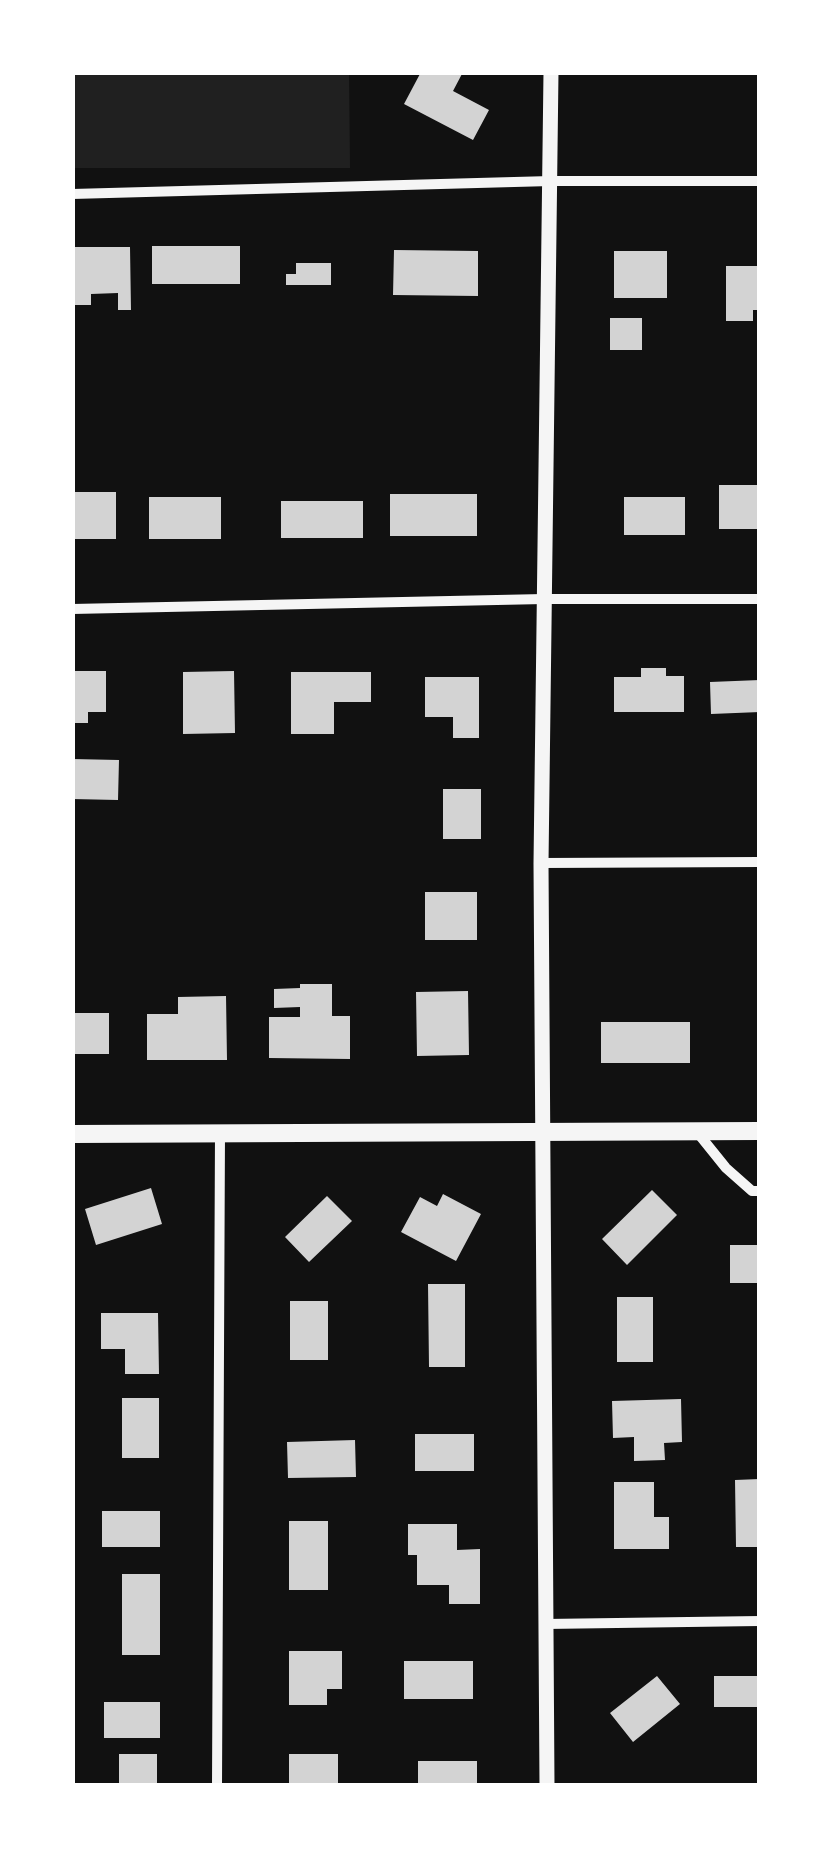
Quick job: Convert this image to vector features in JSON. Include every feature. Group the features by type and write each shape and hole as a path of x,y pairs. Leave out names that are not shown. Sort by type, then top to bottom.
{"main road":[{"path":"72,1134 760,1131"}],"street":[{"path":"546,1786 541,863 551,72"},
{"path":"72,194 551,181 760,181"},
{"path":"72,608 544,598 760,599"},
{"path":"541,863 760,862"},
{"path":"698,1132 726,1168 752,1191 760,1191"},
{"path":"217,1786 220,1134"},
{"path":"545,1624 760,1621"}],"shaded area":[{"path":"72,73 349,73 350,168 73,168"}],"building":[{"path":"421,72 463,72 453,91 489,110 473,140 404,104"},
{"path":"152,246 240,246 240,284 152,284"},
{"path":"72,247 130,247 131,310 118,310 118,293 91,294 91,305 72,305"},
{"path":"394,250 478,251 478,296 393,295"},
{"path":"614,251 667,251 667,298 614,298"},
{"path":"296,263 331,263 331,285 286,285 286,274 296,274"},
{"path":"726,266 760,266 760,310 753,310 753,321 726,321"},
{"path":"610,318 642,318 642,350 610,350"},
{"path":"719,485 760,485 760,529 719,529"},
{"path":"72,492 116,492 116,539 72,539"},
{"path":"390,494 477,494 477,536 390,536"},
{"path":"149,497 221,497 221,539 149,539"},
{"path":"624,497 685,497 685,535 624,535"},
{"path":"281,501 363,501 363,538 281,538"},
{"path":"641,668 666,668 666,676 684,676 684,712 614,712 614,677 641,677"},
{"path":"72,671 106,671 106,712 88,712 88,723 72,723"},
{"path":"234,671 235,733 183,734 183,672"},
{"path":"291,672 371,672 371,702 334,702 334,734 291,734"},
{"path":"425,677 479,677 479,738 453,738 453,717 425,717"},
{"path":"760,680 760,712 711,714 710,682"},
{"path":"72,759 119,760 118,800 72,799"},
{"path":"443,789 481,789 481,839 443,839"},
{"path":"425,892 477,892 477,940 425,940"},
{"path":"300,984 332,984 332,1016 350,1016 350,1059 269,1058 269,1017 300,1017 300,1007 274,1008 274,989 300,988"},
{"path":"468,991 469,1055 417,1056 416,992"},
{"path":"226,996 227,1060 147,1060 147,1014 178,1014 178,997"},
{"path":"72,1013 109,1013 109,1054 72,1054"},
{"path":"601,1022 690,1022 690,1063 601,1063"},
{"path":"151,1188 162,1224 96,1245 85,1209"},
{"path":"652,1190 677,1215 627,1265 602,1239"},
{"path":"443,1194 481,1214 456,1261 401,1232 420,1197 437,1206"},
{"path":"327,1196 352,1221 309,1262 285,1237"},
{"path":"730,1245 760,1245 760,1283 730,1283"},
{"path":"428,1284 465,1284 465,1367 429,1367"},
{"path":"617,1297 653,1297 653,1362 617,1362"},
{"path":"290,1301 328,1301 328,1360 290,1360"},
{"path":"101,1313 158,1313 159,1374 125,1374 125,1349 101,1349"},
{"path":"122,1398 159,1398 159,1458 122,1458"},
{"path":"681,1399 682,1442 664,1443 665,1460 634,1461 634,1437 613,1438 612,1401"},
{"path":"415,1434 474,1434 474,1471 415,1471"},
{"path":"355,1440 356,1477 288,1478 287,1442"},
{"path":"760,1479 760,1547 736,1547 735,1480"},
{"path":"614,1482 654,1482 654,1517 669,1517 669,1549 614,1549"},
{"path":"102,1511 160,1511 160,1547 102,1547"},
{"path":"289,1521 328,1521 328,1590 289,1590"},
{"path":"408,1524 457,1524 457,1550 480,1549 480,1604 449,1604 449,1585 417,1585 417,1555 408,1555"},
{"path":"122,1574 160,1574 160,1655 122,1655"},
{"path":"289,1651 342,1651 342,1689 327,1689 327,1705 289,1705"},
{"path":"404,1661 473,1661 473,1699 404,1699"},
{"path":"657,1676 680,1704 633,1742 610,1713"},
{"path":"714,1676 760,1676 760,1707 714,1707"},
{"path":"104,1702 160,1702 160,1738 104,1738"},
{"path":"119,1754 157,1754 157,1786 119,1786"},
{"path":"289,1754 338,1754 338,1786 289,1786"},
{"path":"418,1761 477,1761 477,1786 418,1786"}]}
